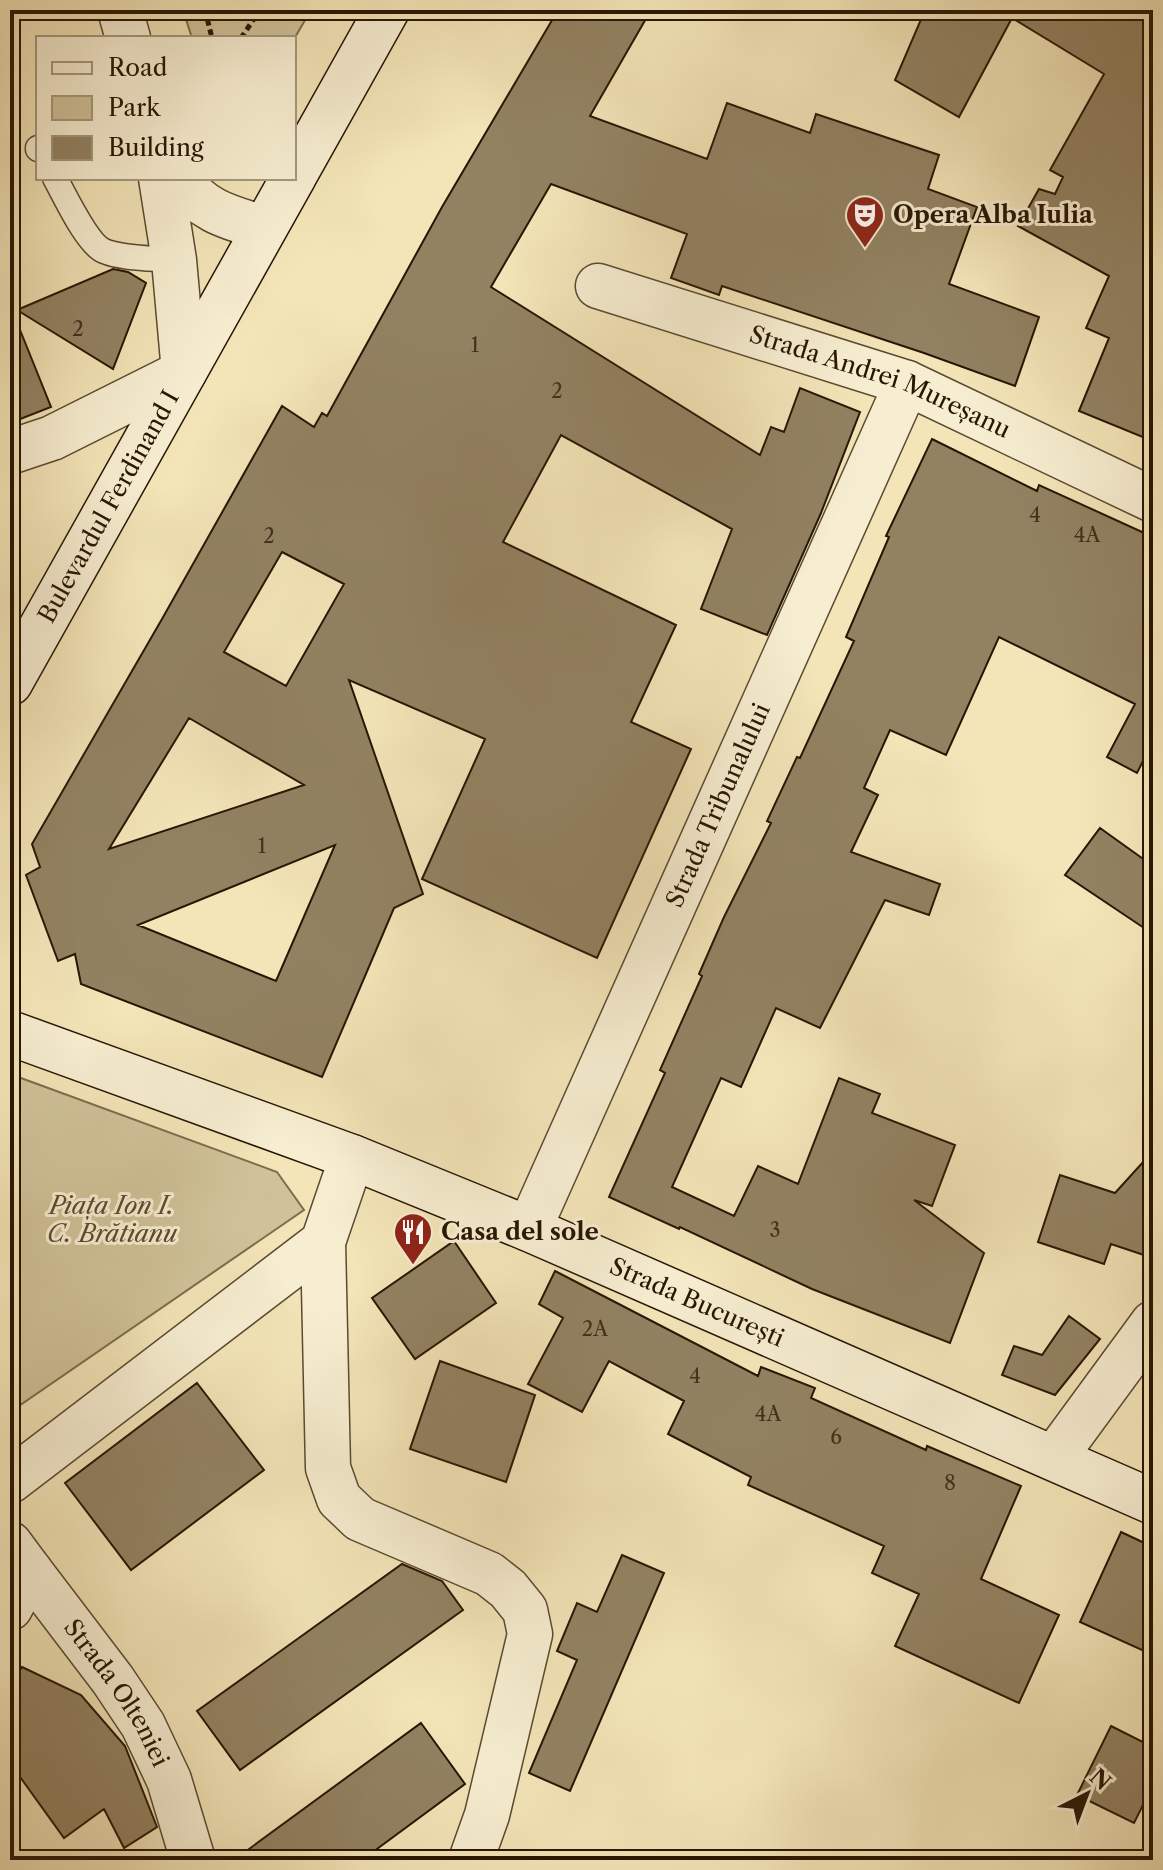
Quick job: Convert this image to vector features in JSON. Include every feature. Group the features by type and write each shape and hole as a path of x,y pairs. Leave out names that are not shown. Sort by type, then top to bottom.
{"street":[{"path":"120,10 127,36"},
{"path":"296,172 387,10"},
{"path":"161,180 174,260 184,372"},
{"path":"180,180 210,209 264,228"},
{"path":"10,452 52,438 184,372 291,180"},
{"name":"Strada Andrei Mureșanu","path":"598,286 907,383 1153,500"},
{"name":"Bulevardul Ferdinand I","path":"10,683 184,372"},
{"name":"Strada Tribunalului","path":"529,1229 907,383"},
{"name":"Strada București","path":"10,1033 352,1157 529,1229 1153,1502"},
{"path":"352,1157 323,1242 328,1468 339,1499 360,1519 489,1574 508,1589 525,1610 530,1634 487,1815 471,1860"},
{"path":"10,1481 323,1242"},
{"path":"1054,1458 1153,1323"},
{"name":"Strada Olteniei","path":"17,1574 113,1680 143,1725 169,1780 193,1860"}],"lane":[{"path":"56,180 93,244 119,255 174,260"}],"path":[{"path":"205,10 212,36"},
{"path":"242,36 260,10"}],"green space":[{"path":"183,10 311,10 296,36 191,36"},
{"name":"Piața Ion I. C. Brătianu","path":"10,1074 277,1172 304,1210 10,1412"}],"building":[{"path":"558,10 651,10 590,116 707,159 727,103 810,133 816,114 939,155 928,189 977,207 949,284 1039,317 1015,386 722,286 719,295 671,278 687,234 551,184 491,287 760,455 771,427 784,432 800,388 860,412 821,513 767,635 701,609 732,529 561,435 503,542 676,625 631,722 691,749 597,958 422,879 485,739 349,680 423,894 394,908 322,1077 81,984 75,954 58,961 26,875 40,867 32,844 282,406 314,427 322,413 327,416 442,207","holes":["282,552 344,584 286,686 224,652","189,718 304,785 109,849","335,845 276,981 138,925"]},
{"path":"925,10 1153,10 1153,418 1145,438 1079,411 1109,338 1086,328 1109,276 1018,226 1039,189 1055,194 1063,177 1050,170 1104,74 1012,18 959,117 895,80"},
{"path":"113,269 128,272 146,283 113,369 17,310"},
{"path":"10,311 51,407 10,423"},
{"path":"932,439 1037,491 1039,485 1153,537 1153,741 1137,773 1107,757 1135,704 999,637 946,755 890,730 864,788 878,795 851,852 940,884 929,915 885,900 820,1028 776,1008 741,1087 721,1078 672,1187 734,1216 758,1166 798,1184 839,1078 880,1094 872,1113 955,1145 932,1206 914,1200 984,1253 950,1343 812,1289 609,1197 665,1073 660,1070 702,976 699,974 724,917 771,823 767,821 854,641 846,637 889,537 886,536"},
{"path":"1100,828 1153,866 1153,934 1065,875"},
{"path":"1153,1151 1153,1258 1111,1244 1104,1264 1038,1242 1060,1175 1115,1193"},
{"path":"454,1241 496,1303 415,1359 372,1298"},
{"path":"555,1271 758,1376 761,1367 815,1388 811,1398 926,1450 927,1446 1021,1486 981,1579 1059,1615 1019,1703 895,1646 919,1594 872,1573 884,1546 748,1485 751,1477 668,1434 684,1401 609,1361 582,1412 528,1384 563,1318 539,1304"},
{"path":"1069,1316 1100,1339 1055,1395 1002,1375 1014,1346 1042,1355"},
{"path":"440,1361 535,1395 506,1482 410,1449"},
{"path":"197,1383 264,1470 131,1570 65,1483"},
{"path":"1121,1532 1153,1547 1153,1655 1080,1622"},
{"path":"622,1555 664,1573 570,1791 529,1773 577,1660 557,1651 577,1603 597,1612"},
{"path":"402,1564 442,1581 463,1610 240,1770 197,1711"},
{"path":"22,1667 81,1695 125,1746 157,1827 124,1848 104,1809 64,1838 10,1763 10,1687"},
{"path":"421,1723 465,1784 362,1860 234,1860"},
{"path":"1111,1726 1153,1747 1153,1785 1134,1823 1077,1795"}],"place":[{"name":"Opera Alba Iulia","path":"865,249"},
{"name":"Casa del sole","path":"413,1266"}]}
